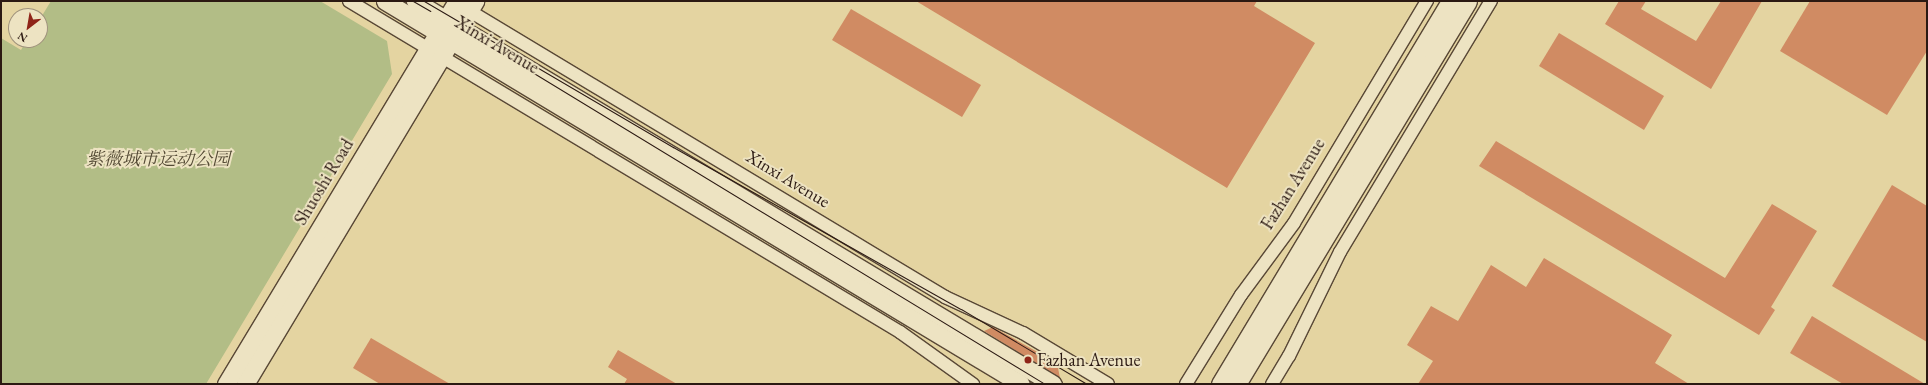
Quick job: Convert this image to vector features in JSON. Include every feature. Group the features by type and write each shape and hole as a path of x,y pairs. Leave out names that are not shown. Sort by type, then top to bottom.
{"street":[{"path":"348,1 900,332 973,384"},
{"name":"Xinxi Avenue","path":"385,1 449,30 1053,384"},
{"name":"Xinxi Avenue","path":"415,1 449,30 1021,384"},
{"name":"Fazhan Avenue","path":"1186,384 1241,295 1294,223 1427,1"},
{"path":"1220,384 1450,1"},
{"path":"1237,384 1468,1"},
{"path":"1272,384 1289,356 1340,252 1491,1"},
{"name":"Shuoshi Road","path":"226,384 435,53 449,30 462,3"},
{"name":"Xinxi Avenue","path":"462,3 945,297 1023,333 1108,384"},
{"name":"Shuoshi Road","path":"245,384 435,53"}],"green space":[{"name":"紫薇城市运动公园","path":"51,1 320,1 387,41 392,74 206,384 1,384 1,38 8,42 8,48 18,48 21,50 22,48 48,48 48,8 47,8"}],"building":[{"path":"916,1 1257,1 1254,6 1315,43 1227,188"},
{"path":"1619,1 1646,1 1641,9 1696,41 1721,1 1762,1 1711,89 1605,24"},
{"path":"1810,1 1927,1 1927,51 1887,115 1780,51"},
{"path":"851,9 981,85 962,117 832,40"},
{"path":"1559,33 1664,96 1644,130 1539,66"},
{"path":"1496,141 1725,278 1772,204 1817,231 1771,307 1775,310 1759,335 1479,166"},
{"path":"1892,185 1927,206 1927,342 1832,286"},
{"path":"1544,258 1672,335 1655,363 1689,384 1418,384 1433,361 1407,345 1431,306 1458,321 1491,265 1526,287"},
{"path":"1812,316 1925,384 1843,384 1790,353"},
{"path":"993,327 1057,363 1060,378 984,331"},
{"path":"371,338 450,384 380,384 353,368"},
{"path":"618,350 677,384 624,384 627,379 608,367"}],"tram line":[{"path":"413,1 430,11"},
{"path":"424,1 673,147 961,309 1087,384"},
{"path":"509,58 1045,384"}],"place":[{"name":"Fazhan Avenue","path":"1028,360"}]}
